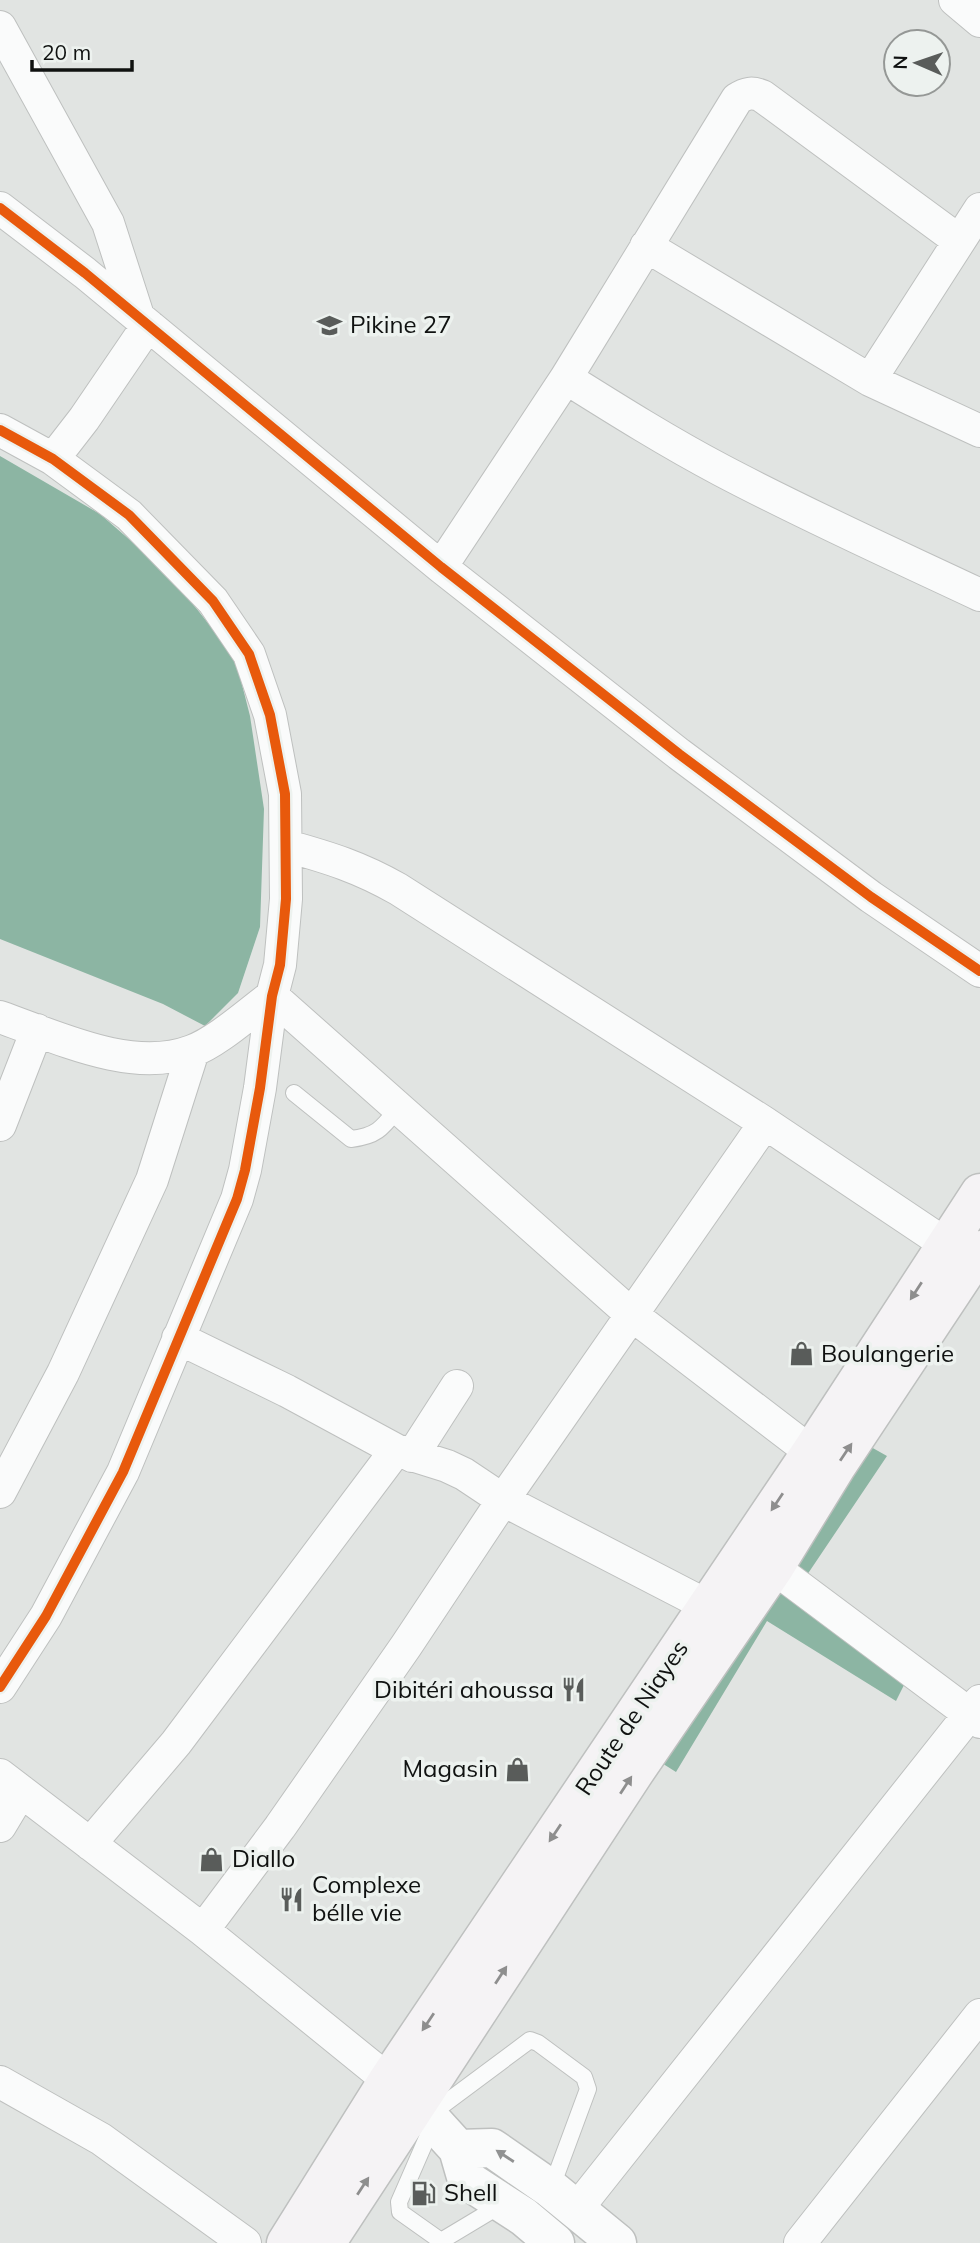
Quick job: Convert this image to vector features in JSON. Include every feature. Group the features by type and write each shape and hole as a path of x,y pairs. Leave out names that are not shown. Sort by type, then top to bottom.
{"main road":[{"name":"Route de Niayes","path":"326,2243 425,2114 663,1730 774,1568 836,1467 963,1247 980,1193"},
{"name":"Route de Niayes","path":"286,2243 425,2114 708,1606 811,1452 963,1247"}],"street":[{"path":"954,0 980,21"},
{"path":"0,27 108,223 143,321"},
{"path":"441,567 566,378 737,99 754,93 762,96 958,240"},
{"path":"0,208 143,321 441,567 679,754 871,897 980,971"},
{"path":"870,380 980,209"},
{"path":"646,246 870,380 980,430"},
{"path":"53,459 84,419 143,321"},
{"path":"566,378 646,429 720,470 793,508 980,595"},
{"path":"0,430 53,459 129,515 214,601 249,654 270,715 285,794 287,846 281,965 272,996 260,1088 242,1180 227,1225 123,1472 46,1615 0,1688"},
{"path":"287,846 342,861 398,889 963,1247"},
{"path":"0,1017 112,1055 153,1059 193,1051 272,996"},
{"path":"272,996 632,1315 811,1452"},
{"path":"0,1125 37,1030"},
{"path":"0,1492 62,1373 152,1180 193,1051"},
{"path":"203,1930 280,1827 765,1123"},
{"path":"178,1338 287,1391 404,1453 464,1474 503,1500 708,1606"},
{"path":"90,1844 176,1743 457,1386"},
{"path":"563,2200 977,1712 774,1568"},
{"path":"0,1826 10,1783 203,1930 425,2114 492,2148 617,2243"},
{"path":"800,2243 980,2015"},
{"path":"0,2082 100,2139 245,2243"},
{"path":"425,2114 467,2180 503,2203 555,2243"}],"lane":[{"path":"294,1093 351,1139 368,1137 382,1129 399,1107"},
{"path":"503,2203 441,2241 400,2212 400,2202 425,2114 530,2040 584,2077 588,2089 563,2200"}],"shaded area":[{"path":"0,456 100,514 169,574 235,657 250,716 264,809 260,927 238,993 205,1026 163,1004 0,939"},
{"path":"821,1419 887,1456 807,1575 913,1667 896,1701 767,1621 676,1772 611,1731"}],"cycle path":[{"path":"0,208 85,273 441,567 679,754 871,897 980,971"},
{"path":"0,430 53,459 129,515 213,601 249,654 270,715 285,794 286,899 280,965 272,996 260,1088 237,1199 123,1472 46,1616 0,1687"}],"place":[{"name":"Pikine 27","path":"330,325"},
{"name":"Boulangerie","path":"801,1354"},
{"name":"Dibitéri ahoussa","path":"574,1690"},
{"name":"Magasin","path":"518,1769"},
{"name":"Diallo","path":"212,1859"},
{"name":"Complexe bélle vie","path":"292,1899"},
{"name":"Shell","path":"424,2193"}]}
